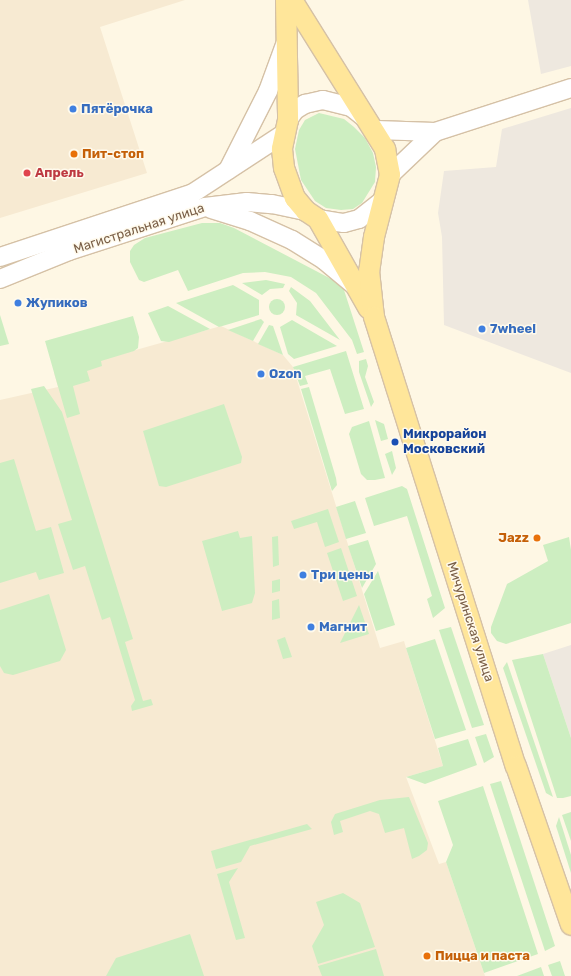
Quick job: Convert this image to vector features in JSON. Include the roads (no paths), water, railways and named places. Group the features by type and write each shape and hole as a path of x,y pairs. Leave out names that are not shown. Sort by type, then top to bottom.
{"main road":[{"path":"286,0 287,39 285,127 282,156 288,184 312,215 344,223 359,219 382,201 390,175 385,148 292,0"},
{"path":"226,172 268,91 287,39"},
{"path":"390,175 435,132 571,88"},
{"path":"285,127 296,110 305,104 323,100 351,107 370,123 435,132"},
{"name":"Магистральная улица","path":"0,279 157,213 226,172 285,127"},
{"name":"Мичуринская улица","path":"382,201 369,272 374,317 516,766 571,925"},
{"name":"Магистральная улица","path":"157,213 247,202 272,204 312,215"},
{"path":"205,206 250,221 292,240 324,260 356,286"},
{"path":"0,257 62,235 157,213"},
{"name":"Мичуринская улица","path":"312,215 374,317"}],"place":[{"name":"Пятёрочка","path":"73,109"},
{"name":"Пит-стоп","path":"74,154"},
{"name":"Апрель","path":"27,173"},
{"name":"Жупиков","path":"18,303"},
{"name":"7wheel","path":"482,329"},
{"name":"Ozon","path":"261,374"},
{"name":"Микрорайон Московский","path":"395,442"},
{"name":"Jazz","path":"537,538"},
{"name":"Три цены","path":"303,575"},
{"name":"Магнит","path":"311,627"},
{"name":"Пицца и паста","path":"427,956"}]}
